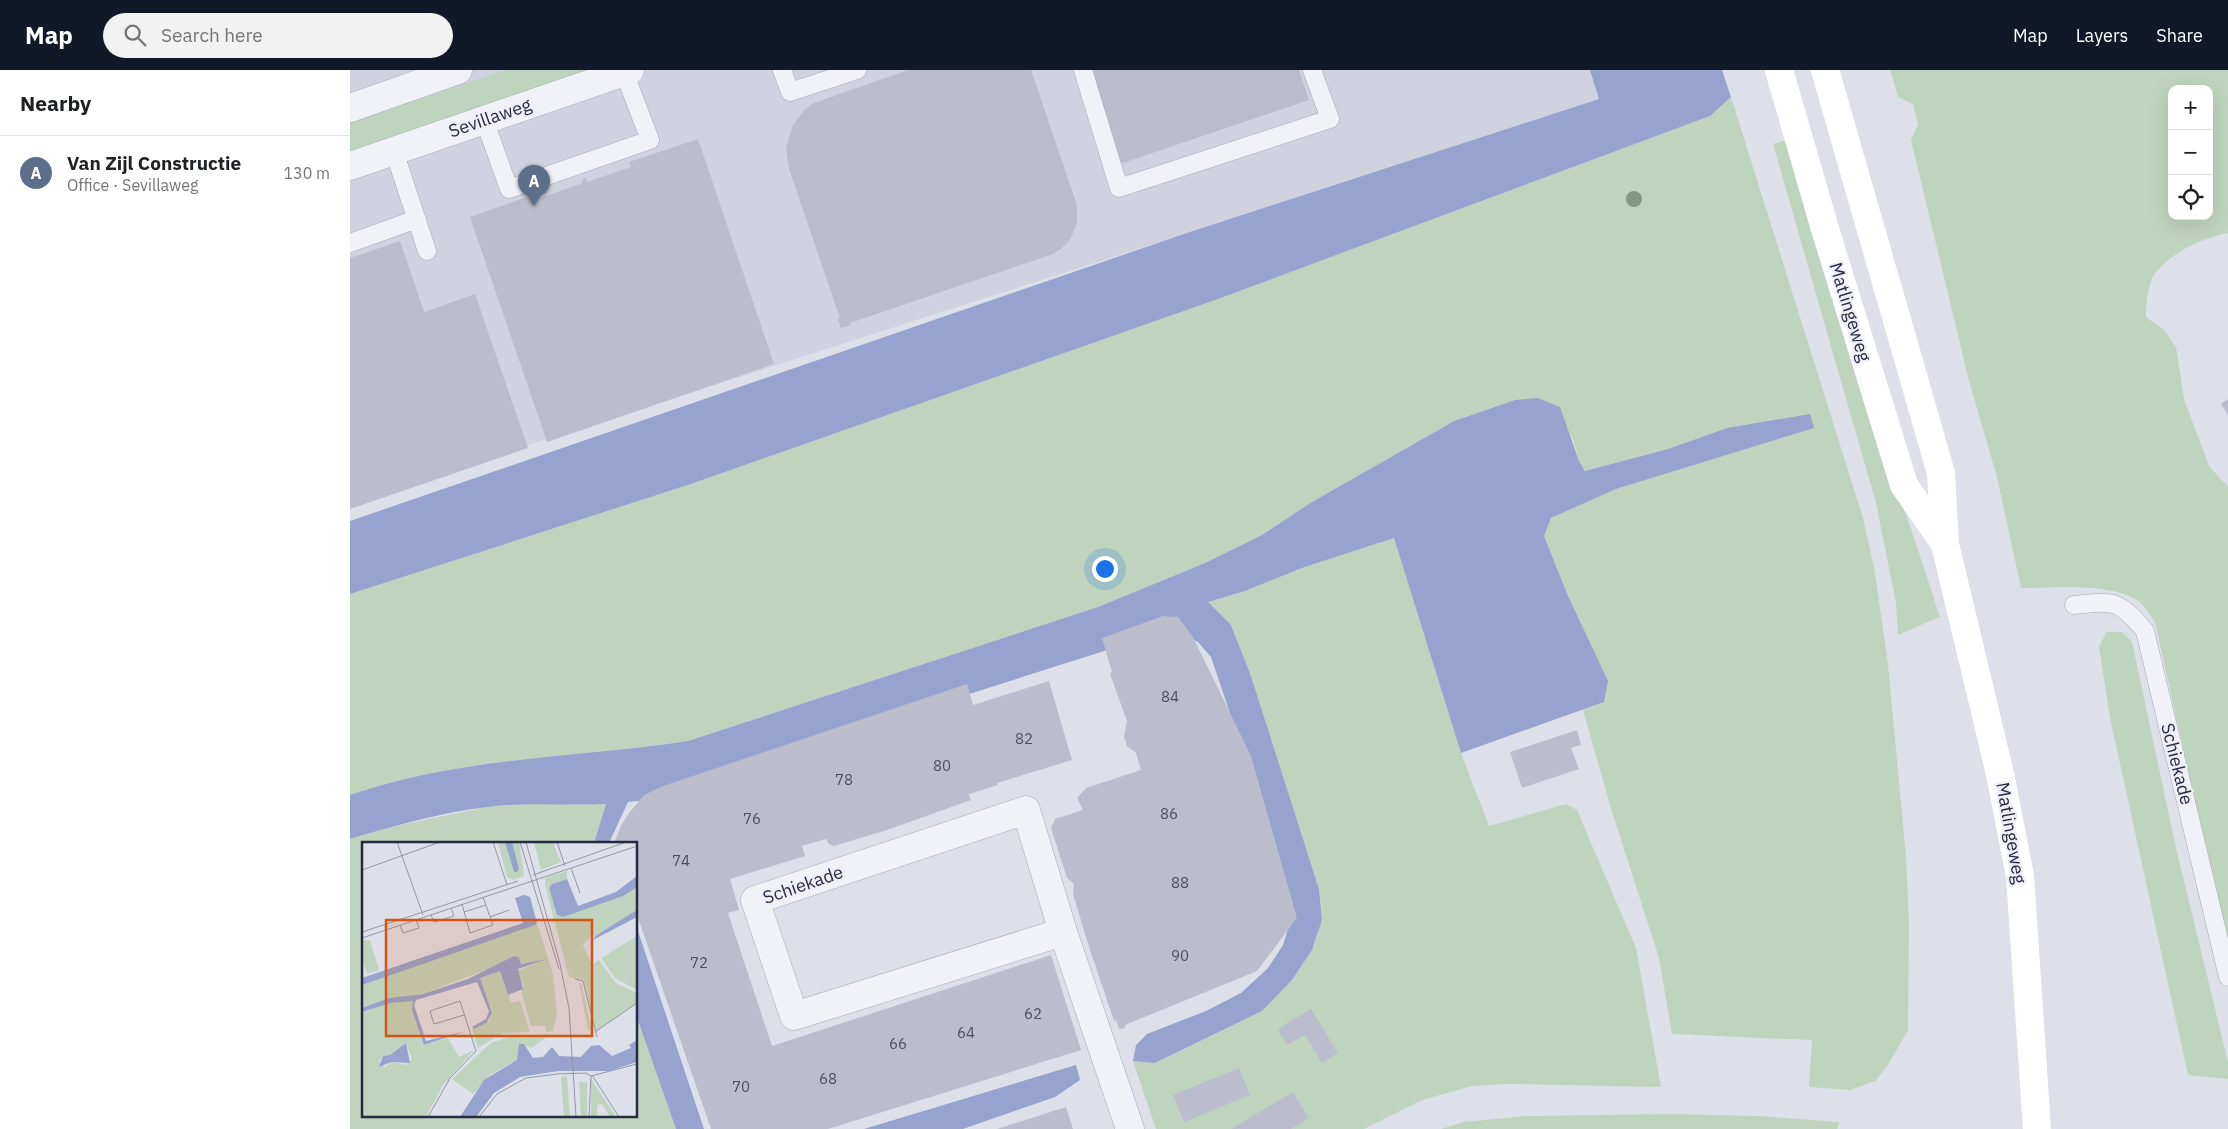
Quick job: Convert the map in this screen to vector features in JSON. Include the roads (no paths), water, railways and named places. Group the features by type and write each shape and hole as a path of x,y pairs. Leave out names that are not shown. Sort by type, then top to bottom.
{"main road":[{"name":"Matlingeweg","path":"1779,70 1825,229 1904,485 1945,544"},
{"name":"Matlingeweg","path":"1825,70 1941,473 1945,544 2000,774 2020,876 2037,1129"}],"street":[{"path":"350,108 458,70"},
{"name":"Sevillaweg","path":"350,166 627,71"},
{"name":"Schiekade","path":"1063,932 794,1016 755,900 1026,810 1063,932 1130,1129"}],"lane":[{"path":"782,70 790,92 857,70"},
{"path":"1083,70 1119,188 1330,119 1312,70"},
{"path":"484,119 510,189 650,140 627,71"},
{"path":"394,151 426,251"},
{"path":"350,243 416,219"},
{"name":"Schiekade","path":"2074,605 2110,602 2129,612 2144,631 2228,977"}],"water":[{"path":"1590,70 1722,70 1731,97 1710,116 1218,299 691,484 350,594 350,521 1184,234 1599,99"},
{"path":"1538,398 1560,407 1579,461 1585,471 1668,449 1727,428 1810,414 1814,428 1616,489 1551,518 1544,536 1568,596 1608,681 1604,702 1461,753 1394,538 1302,568 1245,591 1208,602 1231,625 1251,676 1319,889 1322,920 1312,950 1292,980 1262,1011 1155,1063 1133,1061 1136,1045 1147,1034 1206,1011 1241,993 1268,968 1283,945 1290,923 1279,859 1211,657 1198,642 1185,636 1123,645 963,696 659,799 628,802 609,842 594,842 606,804 517,805 471,809 418,820 350,839 350,795 391,782 433,773 518,760 688,741 1098,607 1205,563 1262,535 1312,502 1454,421 1515,400"},
{"path":"638,931 704,1129 676,1129 638,1021"},
{"path":"1076,1065 1080,1080 1055,1097 963,1129 864,1129"}],"place":[{"name":"Van Zijl Constructie","path":"534,206"}]}
